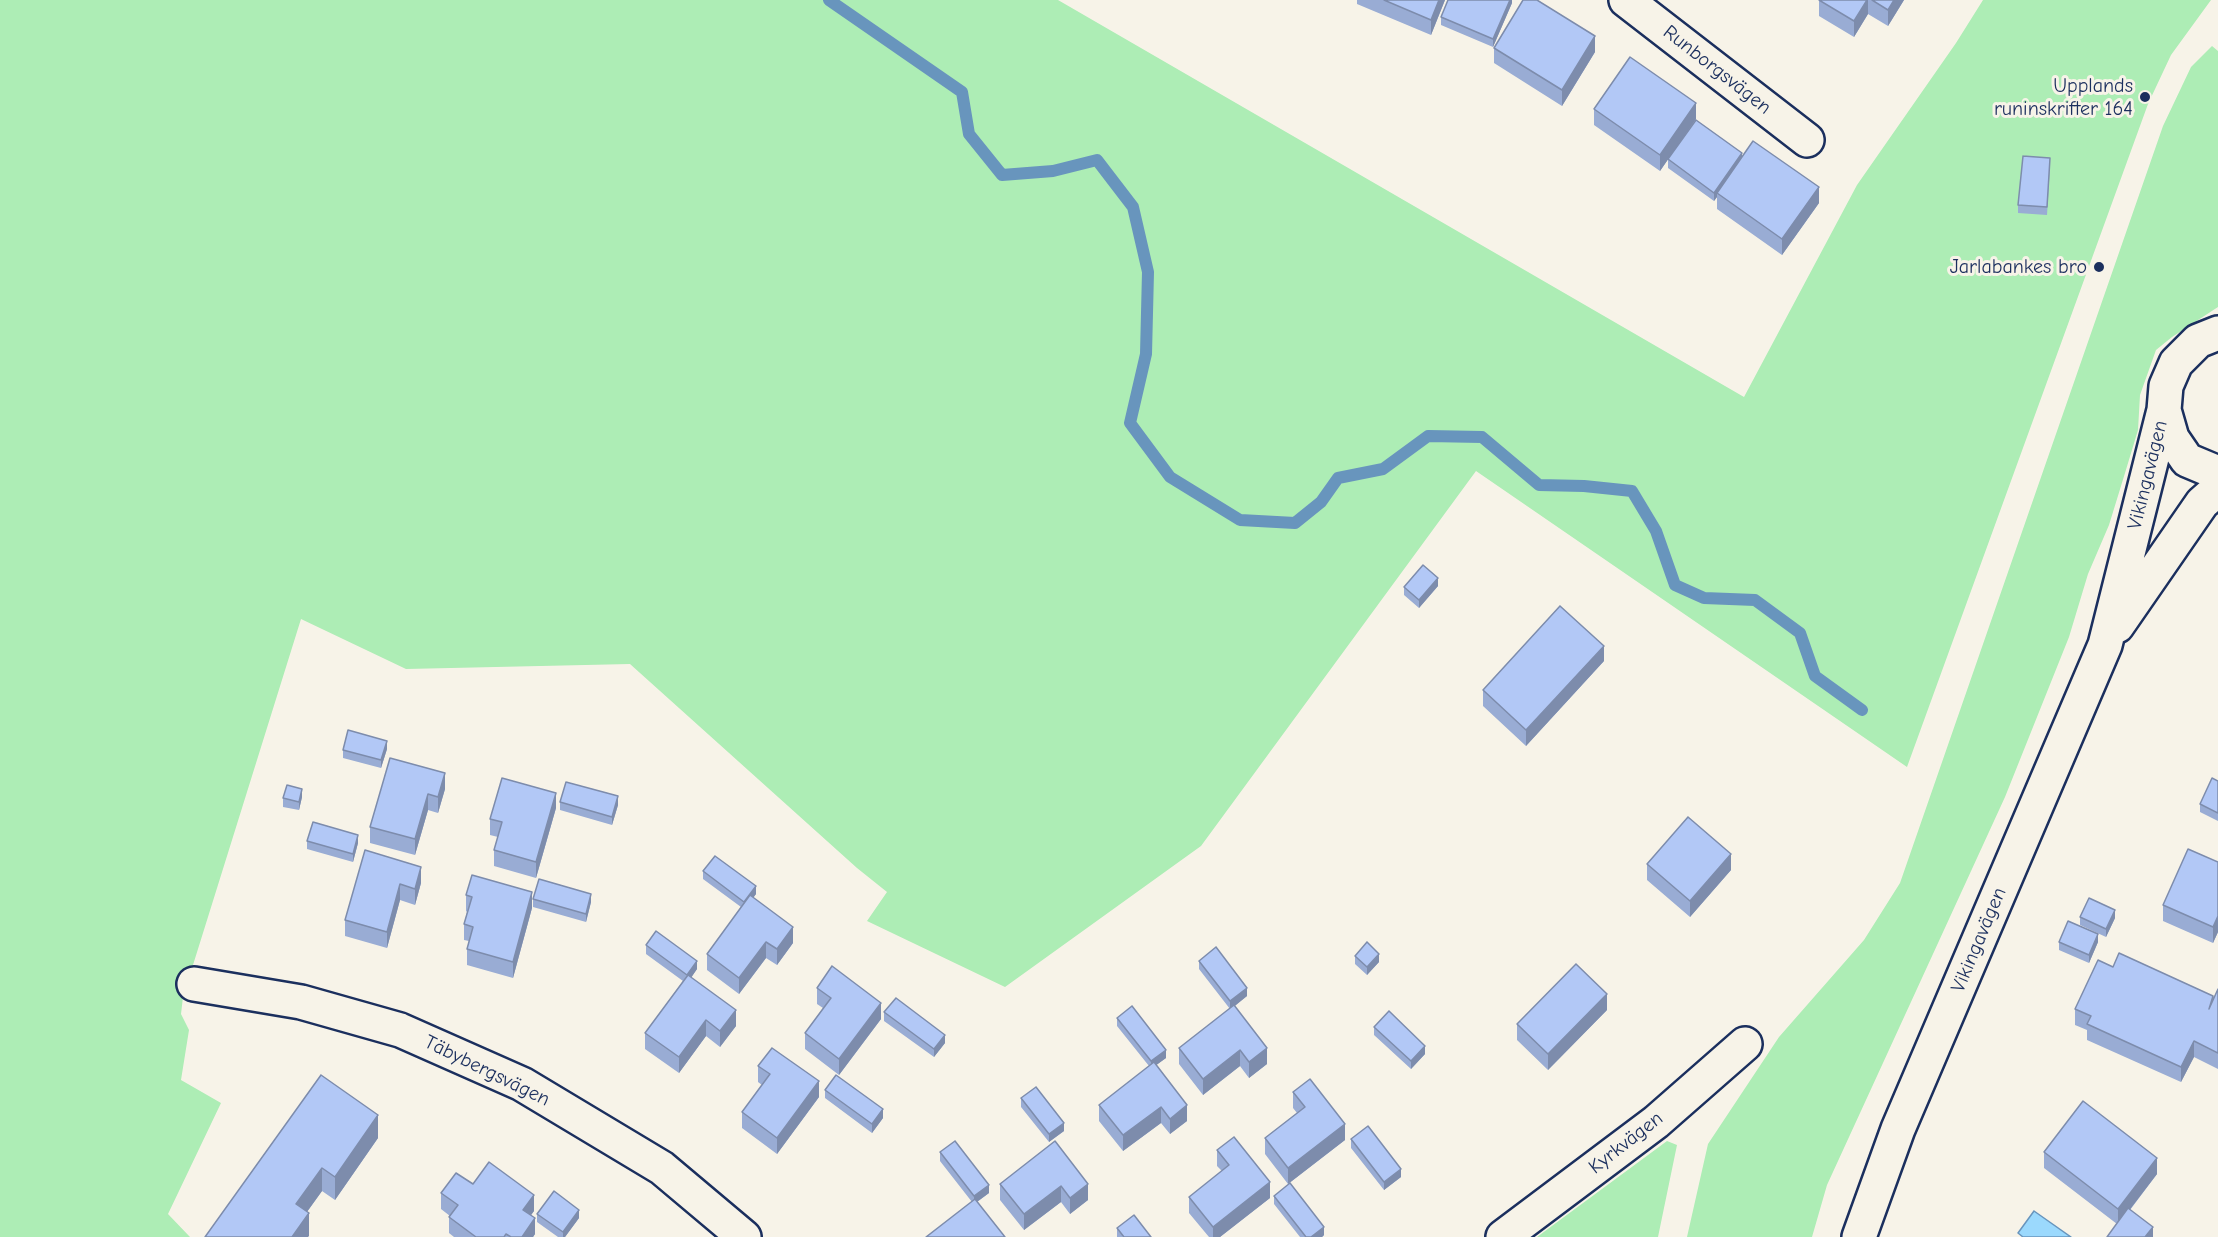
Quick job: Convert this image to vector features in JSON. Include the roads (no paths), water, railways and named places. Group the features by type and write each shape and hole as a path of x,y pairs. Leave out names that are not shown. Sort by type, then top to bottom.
{"main road":[{"name":"Runborgsvägen","path":"1626,0 1807,140"},
{"name":"Vikingavägen","path":"1859,1237 1898,1129 2105,645 2164,410 2166,386 2176,363 2198,341 2218,333"},
{"name":"Vikingavägen","path":"2164,410 2172,438 2187,460 2218,473"},
{"name":"Vikingavägen","path":"2105,645 2202,503 2218,489"},
{"name":"Täbybergsvägen","path":"194,984 302,1002 400,1030 522,1084 662,1168 744,1237"},
{"name":"Kyrkvägen","path":"1503,1237 1656,1122 1745,1044"}],"water":[{"path":"2034,1211 2071,1237 2023,1237 2018,1233"}],"waterway":[{"path":"829,0 962,92 969,134 1002,175 1053,171 1097,160 1133,207 1148,272 1146,354 1130,423 1170,477 1240,520 1295,523 1321,502 1338,478 1383,469 1428,436 1482,437 1539,485 1584,486 1632,491 1656,531 1675,585 1704,598 1755,600 1800,633 1815,676 1862,710"}],"place":[{"name":"Upplands runinskrifter 164","path":"2145,97"},
{"name":"Jarlabankes bro","path":"2099,267"}]}
